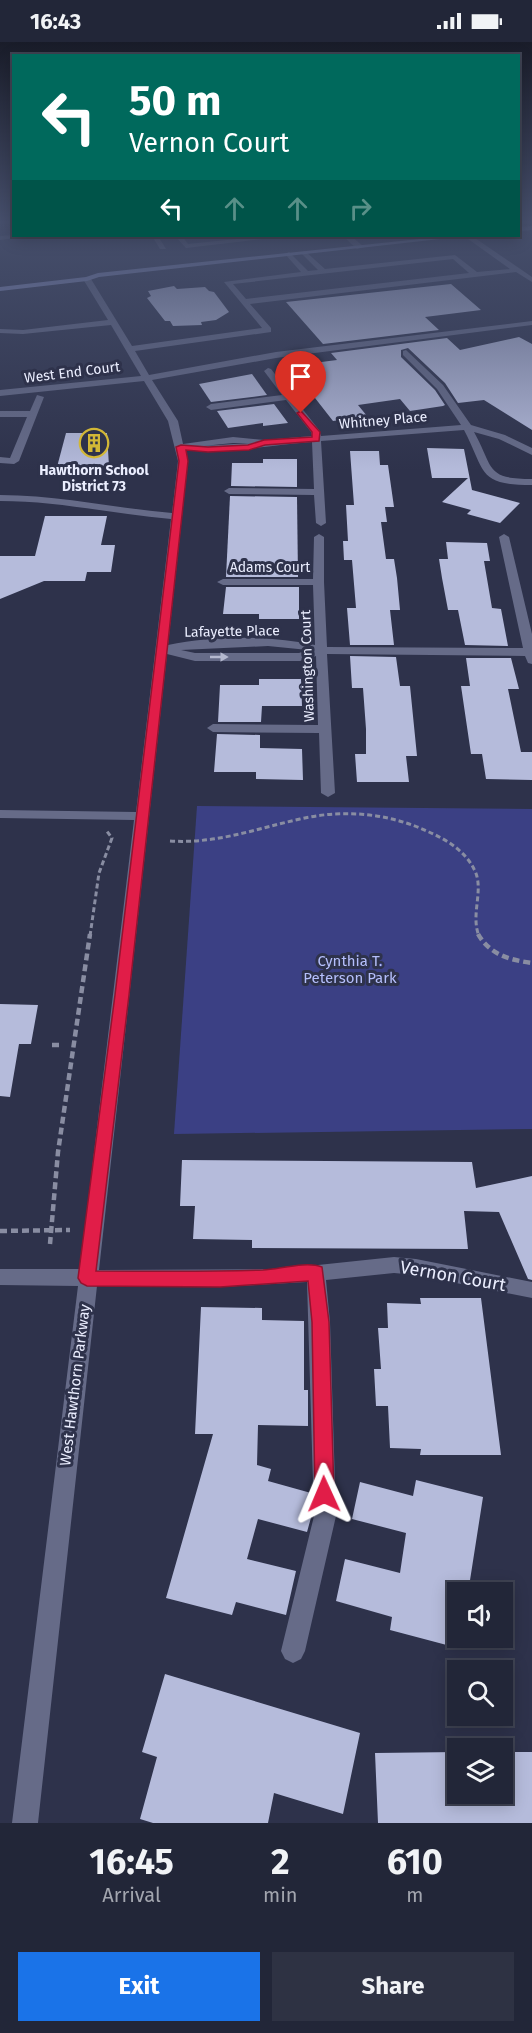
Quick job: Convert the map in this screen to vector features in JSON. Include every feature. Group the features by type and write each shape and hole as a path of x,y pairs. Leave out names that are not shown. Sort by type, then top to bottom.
{"street":[{"name":"West Hawthorn Parkway","path":"25,1823 183,461 173,421 103,305"},
{"path":"129,349 268,330 247,305"},
{"path":"0,331 23,332 113,322"},
{"name":"West End Court","path":"0,393 147,378 276,355 532,323"},
{"path":"406,353 433,378 458,407 482,454 486,470 492,476 507,482 532,482"},
{"path":"268,371 316,432 321,523"},
{"path":"211,407 288,396"},
{"path":"0,460 14,461 40,397"},
{"path":"0,414 33,414"},
{"path":"467,427 502,437 532,452"},
{"name":"Whitney Place","path":"181,447 208,442 250,439 264,443 467,427"},
{"path":"229,491 319,492"},
{"path":"0,498 40,498 138,513 177,516"},
{"name":"Washington Court","path":"319,537 318,582 328,794"},
{"path":"504,537 531,656"},
{"name":"Adams Court","path":"223,582 318,582"},
{"name":"Lafayette Place","path":"161,649 195,657 300,657 322,651 531,656"},
{"path":"213,728 324,729"},
{"path":"0,814 142,816"},
{"name":"Vernon Court","path":"0,1277 220,1279 280,1277 316,1272 405,1266 532,1290"},
{"path":"293,1651 325,1516 320,1322 316,1272"}],"path":[{"path":"170,840 204,842 230,839 299,819 340,814 377,817 407,823 438,836 462,852 476,873 478,890 475,930 482,943 496,954 532,963"},
{"path":"50,1244 58,1152 99,873 112,838 102,825"},
{"path":"52,1045 60,1045"},
{"path":"0,1231 70,1230"}],"green space":[{"name":"Cynthia T. Peterson Park","path":"197,806 532,809 532,1129 174,1134"}],"building":[{"path":"153,305 224,305 229,312 216,320 201,322 202,325 173,326 170,321 165,321"},
{"path":"289,305 475,305 481,310 425,317 439,330 323,344"},
{"path":"519,337 532,344 532,430 484,400 458,403 445,383 408,348 401,350 401,357 435,390 445,405 410,411 400,399 358,405 367,416 333,421 290,366 337,360 331,353 447,338 460,350"},
{"path":"252,374 267,395 211,402 199,384"},
{"path":"274,404 288,423 263,426 263,423 228,428 217,411"},
{"name":"Hawthorn School District 73","path":"66,433 107,433 109,466 57,467"},
{"path":"427,448 464,449 472,490 520,503 500,523 467,514 471,510 442,502 468,478 432,478"},
{"path":"350,451 379,451 380,465 388,465 394,507 385,507 387,522 381,522 386,559 394,559 397,578 400,610 390,610 394,645 350,645 347,608 356,608 352,560 344,560 343,541 348,541 346,505 354,505"},
{"path":"263,459 297,459 297,487 231,486 232,463 263,463"},
{"path":"230,496 297,497 298,577 226,577"},
{"path":"45,516 107,516 101,545 115,545 111,572 87,572 85,581 44,581 0,599 0,556 35,556"},
{"path":"446,542 487,543 490,561 484,561 492,608 501,609 508,646 465,645 458,610 448,610 442,578 439,559 448,559"},
{"path":"226,587 299,587 299,619 259,619 259,614 223,614"},
{"path":"350,656 396,657 400,686 410,686 417,756 406,756 409,782 357,782 355,754 366,754 366,729 363,688 352,688"},
{"path":"466,658 511,658 519,689 508,689 521,752 532,752 532,780 486,779 482,754 471,754 461,686 470,686"},
{"path":"259,679 301,679 302,706 262,706 261,722 218,722 220,685 259,685"},
{"path":"217,734 260,735 260,748 302,749 303,780 256,779 256,772 214,772"},
{"path":"0,1004 38,1005 31,1044 19,1044 10,1097 0,1096"},
{"path":"182,1160 472,1162 476,1188 532,1176 532,1280 528,1279 499,1212 464,1211 468,1249 252,1248 252,1240 193,1239 195,1206 180,1206"},
{"path":"420,1298 481,1298 501,1455 420,1455 421,1449 390,1448 388,1406 376,1406 374,1369 381,1369 378,1328 388,1328 387,1303 421,1304"},
{"path":"201,1307 262,1308 262,1320 304,1321 304,1390 308,1390 308,1426 258,1425 257,1465 271,1469 268,1481 311,1493 312,1514 307,1532 258,1519 247,1559 296,1571 286,1615 236,1602 232,1615 166,1598 213,1434 195,1434"},
{"path":"416,1480 483,1497 470,1582 447,1582 447,1645 390,1630 392,1617 336,1601 345,1559 400,1573 406,1533 352,1519 360,1482 413,1496"},
{"path":"165,1674 360,1733 343,1814 274,1793 268,1823 153,1823 140,1819 157,1757 142,1752"},
{"path":"447,1752 447,1804 513,1804 513,1752 532,1752 532,1823 378,1823 375,1753"}],"place":[{"name":"Hawthorn School District 73","path":"94,443"}],"route":[{"path":"301,413 316,432 316,439 264,443 249,448 208,450 181,447 183,461 87,1278 220,1279 280,1277 316,1272 320,1322 324,1494"}]}
